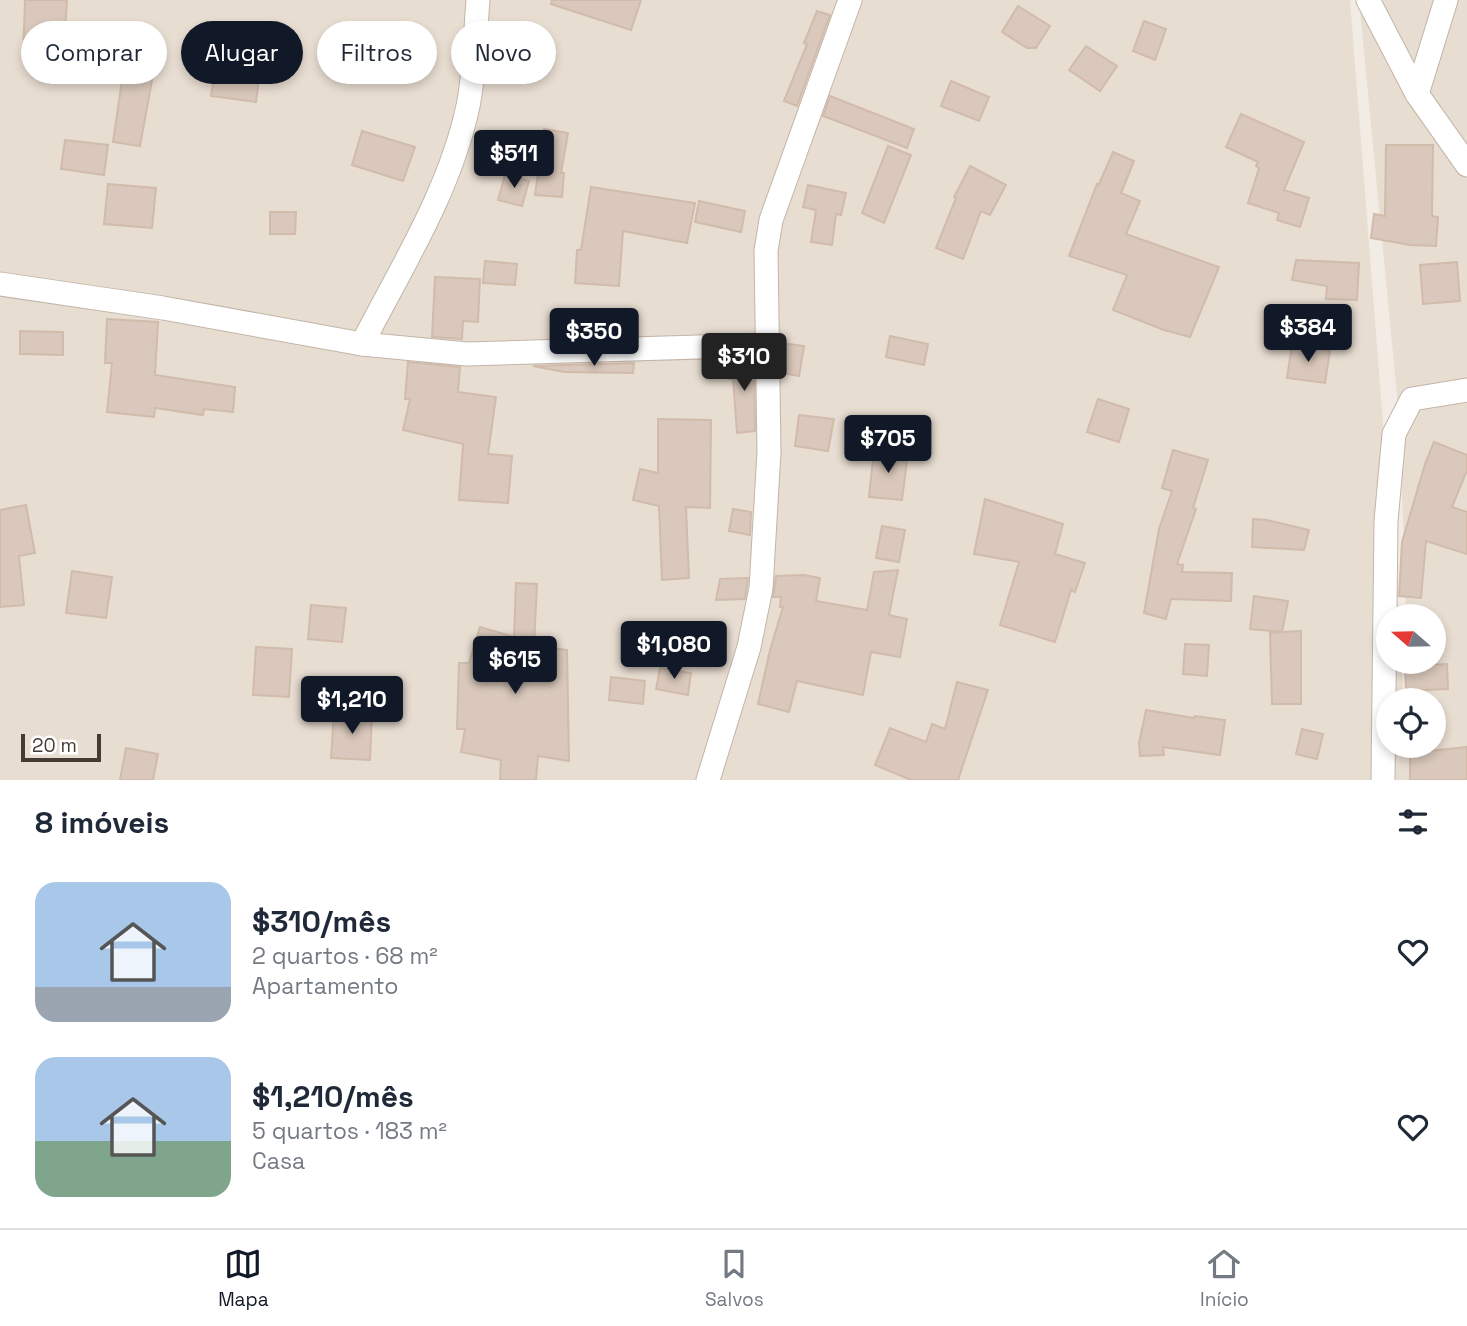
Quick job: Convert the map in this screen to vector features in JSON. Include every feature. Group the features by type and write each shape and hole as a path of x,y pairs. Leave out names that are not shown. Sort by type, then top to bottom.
{"street":[{"path":"362,344 436,199 454,156 468,105 478,0"},
{"path":"708,780 750,648 761,587 769,452 766,251 771,220 850,0"},
{"path":"1368,0 1417,94 1467,165"},
{"path":"1417,94 1446,0"},
{"path":"0,284 362,344 467,354 768,345"},
{"path":"1383,780 1386,521 1394,434 1412,399 1467,390"}],"shaded area":[{"path":"0,0 1350,0 1397,604 1376,604 1376,674 1402,674 1403,688 1376,688 1376,758 1409,758 1410,763 1410,758 1446,758 1446,688 1408,688 1407,674 1446,674 1446,604 1406,604 1400,427 1359,0 1467,0 1467,780 0,780"}],"building":[{"path":"25,0 67,0 66,21 24,21"},
{"path":"552,0 641,0 631,30 551,4"},
{"path":"1018,6 1050,26 1036,48 1027,48 1002,32"},
{"path":"817,11 830,15 797,106 784,101"},
{"path":"1144,21 1166,29 1155,60 1133,51"},
{"path":"1086,46 1117,66 1100,91 1069,70"},
{"path":"951,81 989,97 979,121 941,106"},
{"path":"122,84 151,84 140,146 113,142"},
{"path":"213,84 258,84 256,102 211,96"},
{"path":"830,96 914,129 907,148 823,116"},
{"path":"1241,114 1304,142 1284,190 1309,198 1300,227 1277,220 1279,213 1248,203 1259,168 1256,166 1258,162 1226,147"},
{"path":"544,129 568,133 561,173 564,173 562,197 535,195"},
{"path":"362,131 415,147 403,181 352,165"},
{"path":"65,140 108,145 104,175 61,169"},
{"path":"1386,145 1433,145 1432,216 1438,217 1436,246 1410,245 1371,238 1374,214 1385,216"},
{"path":"888,146 911,155 884,223 862,213"},
{"path":"1113,152 1134,161 1121,193 1140,201 1126,234 1219,267 1190,337 1113,310 1127,275 1069,256 1097,184"},
{"path":"970,166 1006,185 990,215 981,211 963,259 936,248 956,198 954,197"},
{"path":"505,175 529,181 522,206 498,200"},
{"path":"108,184 156,188 152,228 104,224"},
{"path":"808,185 846,193 841,215 836,214 832,245 811,242 816,210 803,207"},
{"path":"591,187 695,203 687,243 623,231 619,286 575,283 577,250 581,250"},
{"path":"699,201 745,211 741,232 695,222"},
{"path":"270,212 296,212 295,234 270,234"},
{"path":"1296,260 1359,263 1357,300 1326,299 1327,286 1292,280"},
{"path":"485,261 517,264 515,285 483,283"},
{"path":"1457,262 1460,301 1423,304 1420,265"},
{"path":"435,277 480,279 478,322 463,321 462,339 432,337"},
{"path":"107,319 158,322 155,375 235,387 233,412 204,409 203,415 155,408 154,417 107,412 112,363 105,363"},
{"path":"20,331 63,332 63,355 20,354"},
{"path":"890,336 928,344 924,365 886,357"},
{"path":"782,343 804,346 799,376 782,373"},
{"path":"1292,345 1330,351 1325,383 1287,378"},
{"path":"754,359 755,431 737,433 733,379 727,378 730,360"},
{"path":"408,362 460,367 458,392 496,397 488,454 512,456 508,503 459,500 463,444 403,430 410,399 405,399"},
{"path":"634,363 633,373 564,372 533,366"},
{"path":"1098,399 1129,409 1119,442 1087,432"},
{"path":"799,415 834,419 828,451 795,446"},
{"path":"658,419 711,420 710,508 686,507 689,578 662,580 659,506 633,500 640,469 658,473"},
{"path":"1434,442 1467,455 1467,470 1452,507 1467,512 1467,554 1426,541 1421,598 1399,596 1402,542"},
{"path":"874,450 908,453 902,500 869,497"},
{"path":"1173,450 1208,460 1193,508 1196,509 1177,564 1183,565 1182,572 1232,573 1231,601 1171,599 1166,619 1144,613 1159,529 1172,491 1162,488"},
{"path":"985,499 1063,524 1055,554 1085,563 1075,592 1071,590 1055,642 1000,625 1019,562 974,554"},
{"path":"26,505 35,553 19,556 24,605 0,607 0,510"},
{"path":"733,509 751,512 750,535 729,531"},
{"path":"1253,519 1309,530 1304,550 1252,547"},
{"path":"882,526 905,530 899,562 876,558"},
{"path":"898,570 889,615 907,619 900,657 871,652 863,695 797,681 789,712 758,704 783,607 780,607 781,597 773,597 776,576 804,575 820,578 816,601 867,610 874,572"},
{"path":"72,571 112,577 106,618 66,613"},
{"path":"748,578 745,599 716,600 720,579"},
{"path":"516,583 537,584 534,646 567,650 569,761 538,756 536,780 500,780 501,760 461,752 465,729 457,729 459,663 469,663 480,627 514,637"},
{"path":"1254,596 1288,601 1282,632 1250,629"},
{"path":"311,605 346,608 342,642 308,639"},
{"path":"1301,631 1301,704 1272,704 1270,633"},
{"path":"1185,644 1209,645 1207,676 1183,674"},
{"path":"256,647 292,649 289,697 253,695"},
{"path":"1446,664 1448,689 1406,688 1405,674 1446,674"},
{"path":"660,668 691,673 688,695 656,689"},
{"path":"611,677 645,681 643,704 609,700"},
{"path":"957,682 988,690 958,780 911,780 875,765 890,728 926,742 932,724 945,729"},
{"path":"1146,710 1225,720 1220,755 1163,747 1164,755 1140,756 1139,743"},
{"path":"334,713 372,714 370,760 331,758"},
{"path":"1302,729 1323,734 1317,759 1296,754"},
{"path":"1467,747 1467,780 1410,780 1410,758 1446,758 1446,749"},
{"path":"126,748 158,754 153,780 120,780"}]}
